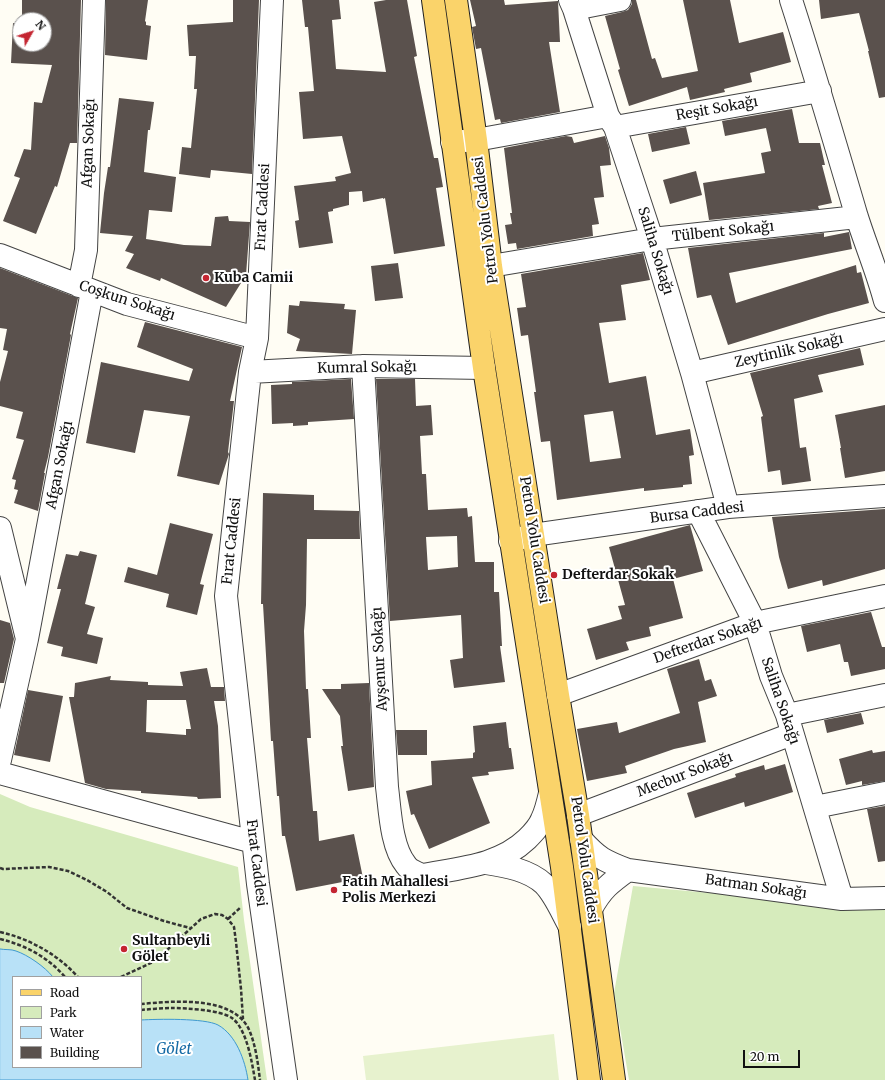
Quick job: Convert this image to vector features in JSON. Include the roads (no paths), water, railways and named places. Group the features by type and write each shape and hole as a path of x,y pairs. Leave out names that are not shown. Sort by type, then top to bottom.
{"main road":[{"name":"Petrol Yolu Caddesi","path":"433,0 452,142 481,268 533,535 578,815 614,1080"},
{"name":"Petrol Yolu Caddesi","path":"456,0 491,255 481,268 484,368 570,927 589,1080"}],"street":[{"name":"Afgan Sokağı","path":"0,760 27,639 86,288 94,0"},
{"name":"Fırat Caddesi","path":"272,0 257,338 250,372 226,596 253,842 286,1080"},
{"path":"572,4 620,0"},
{"path":"791,0 820,91 857,217 883,287"},
{"name":"Saliha Sokağı","path":"572,4 652,239 692,373 728,507"},
{"name":"Reşit Sokağı","path":"452,142 612,122 820,91"},
{"name":"Tülbent Sokağı","path":"481,268 652,239 857,217"},
{"name":"Coşkun Sokağı","path":"0,255 127,304 257,338"},
{"name":"Zeytinlik Sokağı","path":"692,373 885,329"},
{"name":"Kumral Sokağı","path":"250,372 364,366 484,368"},
{"name":"Ayşenur Sokağı","path":"364,366 387,787 392,827 398,852 407,866 422,875 486,863"},
{"name":"Bursa Caddesi","path":"510,541 533,535 728,507 885,496"},
{"name":"Saliha Sokağı","path":"698,511 754,623 771,676 790,724 842,899"},
{"path":"0,528 27,639"},
{"name":"Defterdar Sokağı","path":"558,695 754,623 885,596"},
{"name":"Mecbur Sokağı","path":"578,815 790,724 885,695"},
{"path":"0,773 253,842"},
{"path":"486,863 512,851 536,831 542,820 550,793"},
{"path":"815,807 885,793"},
{"name":"Batman Sokağı","path":"581,839 594,854 607,862 628,870 842,899 885,898"},
{"path":"486,863 523,871 544,884 570,927"},
{"path":"590,909 599,894 611,882 628,870"}],"water":[{"name":"Gölet","path":"0,949 14,950 26,955 41,965 52,976 12,976 12,1068 142,1068 142,1020 192,1020 218,1025 230,1035 242,1056 248,1080 0,1080"}],"place":[{"name":"Kuba Camii","path":"206,278"},
{"name":"Defterdar Sokak","path":"554,575"},
{"name":"Fatih Mahallesi Polis Merkezi","path":"334,890"},
{"name":"Sultanbeyli Gölet","path":"124,949"}]}
